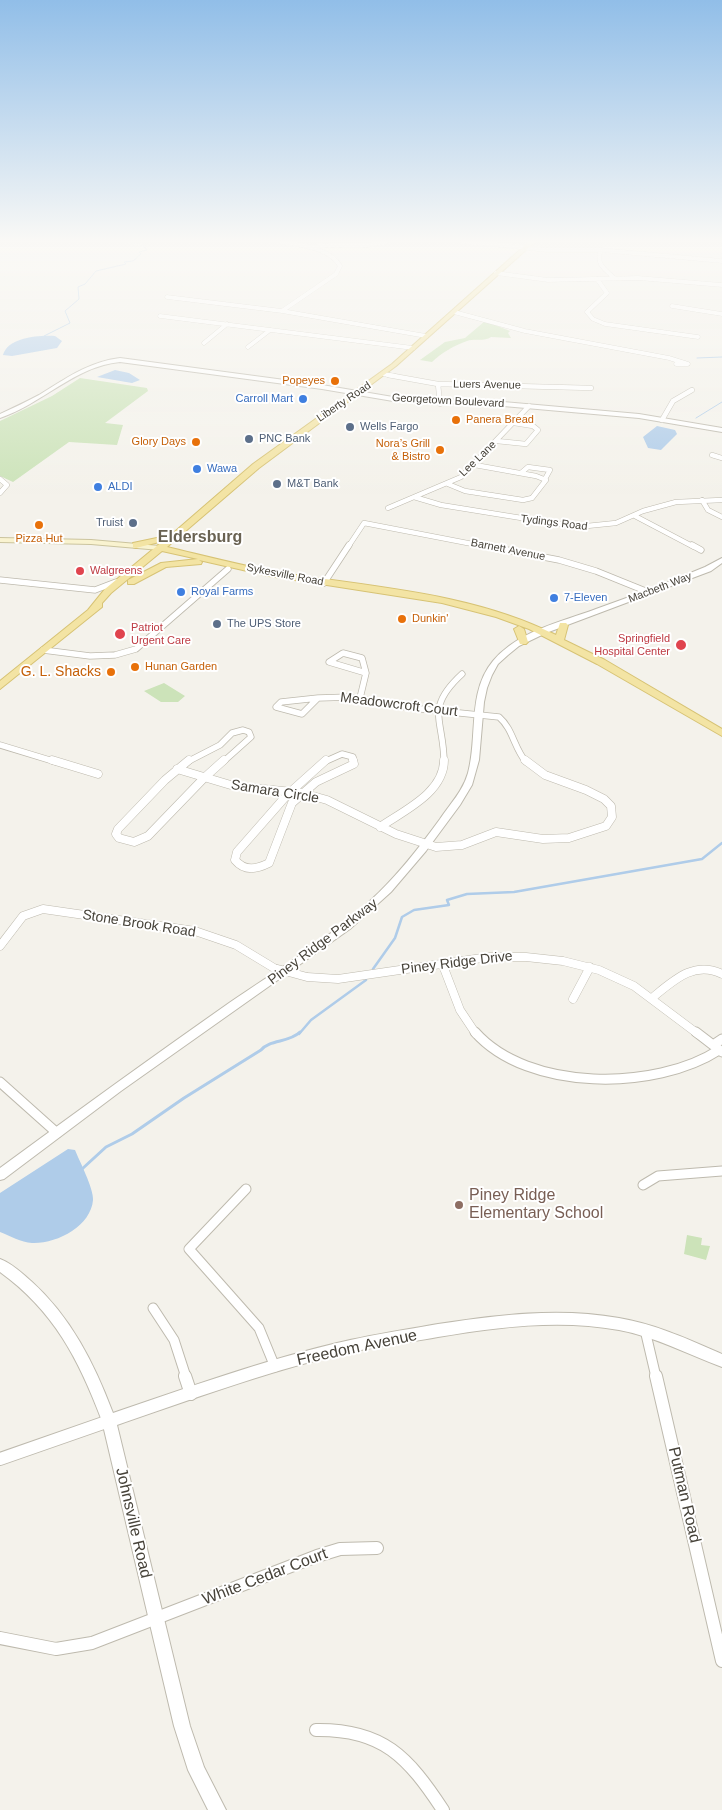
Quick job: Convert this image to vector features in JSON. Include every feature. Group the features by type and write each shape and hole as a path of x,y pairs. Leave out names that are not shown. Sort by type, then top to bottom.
{"main road":[{"name":"Liberty Road","path":"0,686 92,609 131,582 176,534 256,466 266,461 315,421 356,395 414,348 438,325"},
{"name":"Liberty Road","path":"92,609 120,581 137,567 162,551 264,467 266,461"},
{"path":"136,545 157,541 176,534"},
{"name":"Sykesville Road","path":"0,540 136,545 324,583 451,602 517,622 559,641 606,665 722,733"},
{"name":"Sykesville Road","path":"25,541 48,545 162,551 228,569 431,602 519,629 541,633"},
{"path":"126,549 140,555 137,567"},
{"path":"131,582 158,566 177,562 198,562"},
{"path":"559,641 563,625"},
{"path":"519,629 523,642"}],"street":[{"path":"204,343 225,325"},
{"path":"238,325 414,348"},
{"path":"365,325 426,336"},
{"path":"500,325 678,362"},
{"path":"615,325 698,337"},
{"path":"248,347 270,330"},
{"name":"Georgetown Boulevard","path":"0,418 39,401 89,369 104,364 118,363 356,395 391,402 440,402 528,408 662,420 722,430"},
{"name":"Luers Avenue","path":"383,374 438,384 590,388"},
{"path":"438,384 440,402"},
{"path":"662,420 665,411 675,399 684,392 692,390"},
{"name":"Lee Lane","path":"388,508 448,484 475,465 528,408"},
{"path":"497,441 518,445 526,444 538,430 533,426 514,422"},
{"path":"712,455 722,458"},
{"path":"475,465 545,478"},
{"path":"448,484 465,491 523,500 532,498 550,470 528,467 521,473"},
{"path":"0,479 7,485 0,493"},
{"name":"Tydings Road","path":"414,497 441,505 569,527 610,525 664,505 702,500 722,500"},
{"path":"702,500 708,510 722,517"},
{"path":"635,516 701,550"},
{"name":"Barnett Avenue","path":"324,583 364,524 559,560 596,571 648,592"},
{"name":"Macbeth Way","path":"541,633 708,569 722,560"},
{"path":"43,650 72,656 119,653 136,649 228,569"},
{"path":"0,580 95,590 120,581"},
{"path":"95,590 100,594 100,599"},
{"name":"Piney Ridge Parkway","path":"0,1174 374,906 394,885 426,845 472,775 482,691 487,675 503,656 523,642 541,633"},
{"path":"360,698 366,673 362,658 339,654 329,662 360,673 366,673"},
{"path":"380,827 429,792 441,778 444,757 438,726 438,711 442,696 448,685 462,674"},
{"name":"Meadowcroft Court","path":"318,698 302,714 276,707 281,702 318,698 360,698 438,711 493,716 505,720 518,752 534,768 552,780 602,797 611,806 612,817 606,826 570,838 543,839 496,832 452,848 426,845"},
{"path":"240,730 249,732 251,737 246,743 204,778 143,840 129,842 119,838 116,834 118,829 177,769 194,757 226,742 232,733 240,730"},
{"path":"0,745 98,774"},
{"path":"342,754 355,760 352,766 316,782 302,793 290,808 269,863 256,869 240,866 235,860 237,852 290,792 331,755 342,754"},
{"name":"Samara Circle","path":"177,769 249,789 302,793 341,806 380,827 426,845"},
{"name":"Stone Brook Road","path":"0,946 23,916 42,909 195,931 236,945 274,968 285,971"},
{"name":"Piney Ridge Drive","path":"285,971 306,977 338,979 442,963 508,956 561,960 590,967 617,978 652,998 718,1049"},
{"path":"442,963 462,1016 475,1034 502,1056 541,1073 583,1079 661,1074 692,1066 718,1049 722,1039"},
{"path":"572,999 590,967"},
{"path":"652,998 696,968 710,967 722,974"},
{"path":"0,1082 57,1133"},
{"path":"643,1185 658,1176 722,1171"},
{"path":"246,1189 189,1249 259,1328 276,1367"},
{"name":"Johnsville Road","path":"0,1265 45,1303 73,1338 92,1374 109,1421 185,1734 197,1770 217,1810"},
{"path":"153,1308 174,1340 190,1394"},
{"name":"Freedom Avenue","path":"0,1459 109,1421 276,1367 355,1345 484,1323 550,1318 589,1320 645,1330 722,1361"},
{"name":"Putman Road","path":"645,1330 722,1661"},
{"name":"White Cedar Court","path":"0,1638 38,1647 56,1649 75,1647 156,1619 317,1556 347,1548 377,1548"},
{"path":"316,1730 334,1728 357,1731 374,1737 396,1753 425,1781 443,1810"}],"green space":[{"path":"480,325 496,325 510,331 508,333 511,338 491,337 470,340 448,350 432,362 420,360 445,342 465,338"},
{"path":"80,378 147,388 148,391 105,423 123,425 117,445 69,442 13,482 0,476 0,421 52,396"},
{"path":"164,683 185,696 178,702 161,702 144,691"},
{"path":"687,1235 702,1238 701,1245 710,1246 706,1260 684,1254"}],"water":[{"path":"55,336 62,341 57,348 12,356 3,355 11,344 25,338"},
{"path":"115,370 129,373 140,380 132,383 97,377"},
{"path":"657,426 675,430 677,434 661,450 648,448 643,437"},
{"path":"68,1149 75,1150 93,1195 91,1209 86,1218 71,1232 42,1243 32,1243 16,1239 0,1232 0,1193"}],"waterway":[{"path":"44,336 65,325"},
{"path":"697,358 722,357"},
{"path":"696,418 722,402"},
{"path":"373,969 395,938 402,917 414,910 449,905 447,900 467,894 514,892 702,859 722,843"},
{"path":"299,1034 311,1020 366,980"},
{"path":"82,1169 106,1147 132,1134 184,1098 269,1044 291,1038 300,1032"}],"place":[{"name":"Popeyes","path":"335,381"},
{"name":"Carroll Mart","path":"303,399"},
{"name":"Panera Bread","path":"456,420"},
{"name":"Wells Fargo","path":"350,427"},
{"name":"PNC Bank","path":"249,439"},
{"name":"Glory Days","path":"196,442"},
{"name":"Nora’s Grill & Bistro","path":"440,450"},
{"name":"Wawa","path":"197,469"},
{"name":"M&T Bank","path":"277,484"},
{"name":"ALDI","path":"98,487"},
{"name":"Truist","path":"133,523"},
{"name":"Pizza Hut","path":"39,525"},
{"name":"Walgreens","path":"80,571"},
{"name":"Royal Farms","path":"181,592"},
{"name":"7-Eleven","path":"554,598"},
{"name":"Dunkin'","path":"402,619"},
{"name":"The UPS Store","path":"217,624"},
{"name":"Patriot Urgent Care","path":"120,634"},
{"name":"Springfield Hospital Center","path":"681,645"},
{"name":"Hunan Garden","path":"135,667"},
{"name":"G. L. Shacks","path":"111,672"},
{"name":"Piney Ridge Elementary School","path":"459,1205"}],"district":[{"name":"Eldersburg","path":"200,538"}]}
